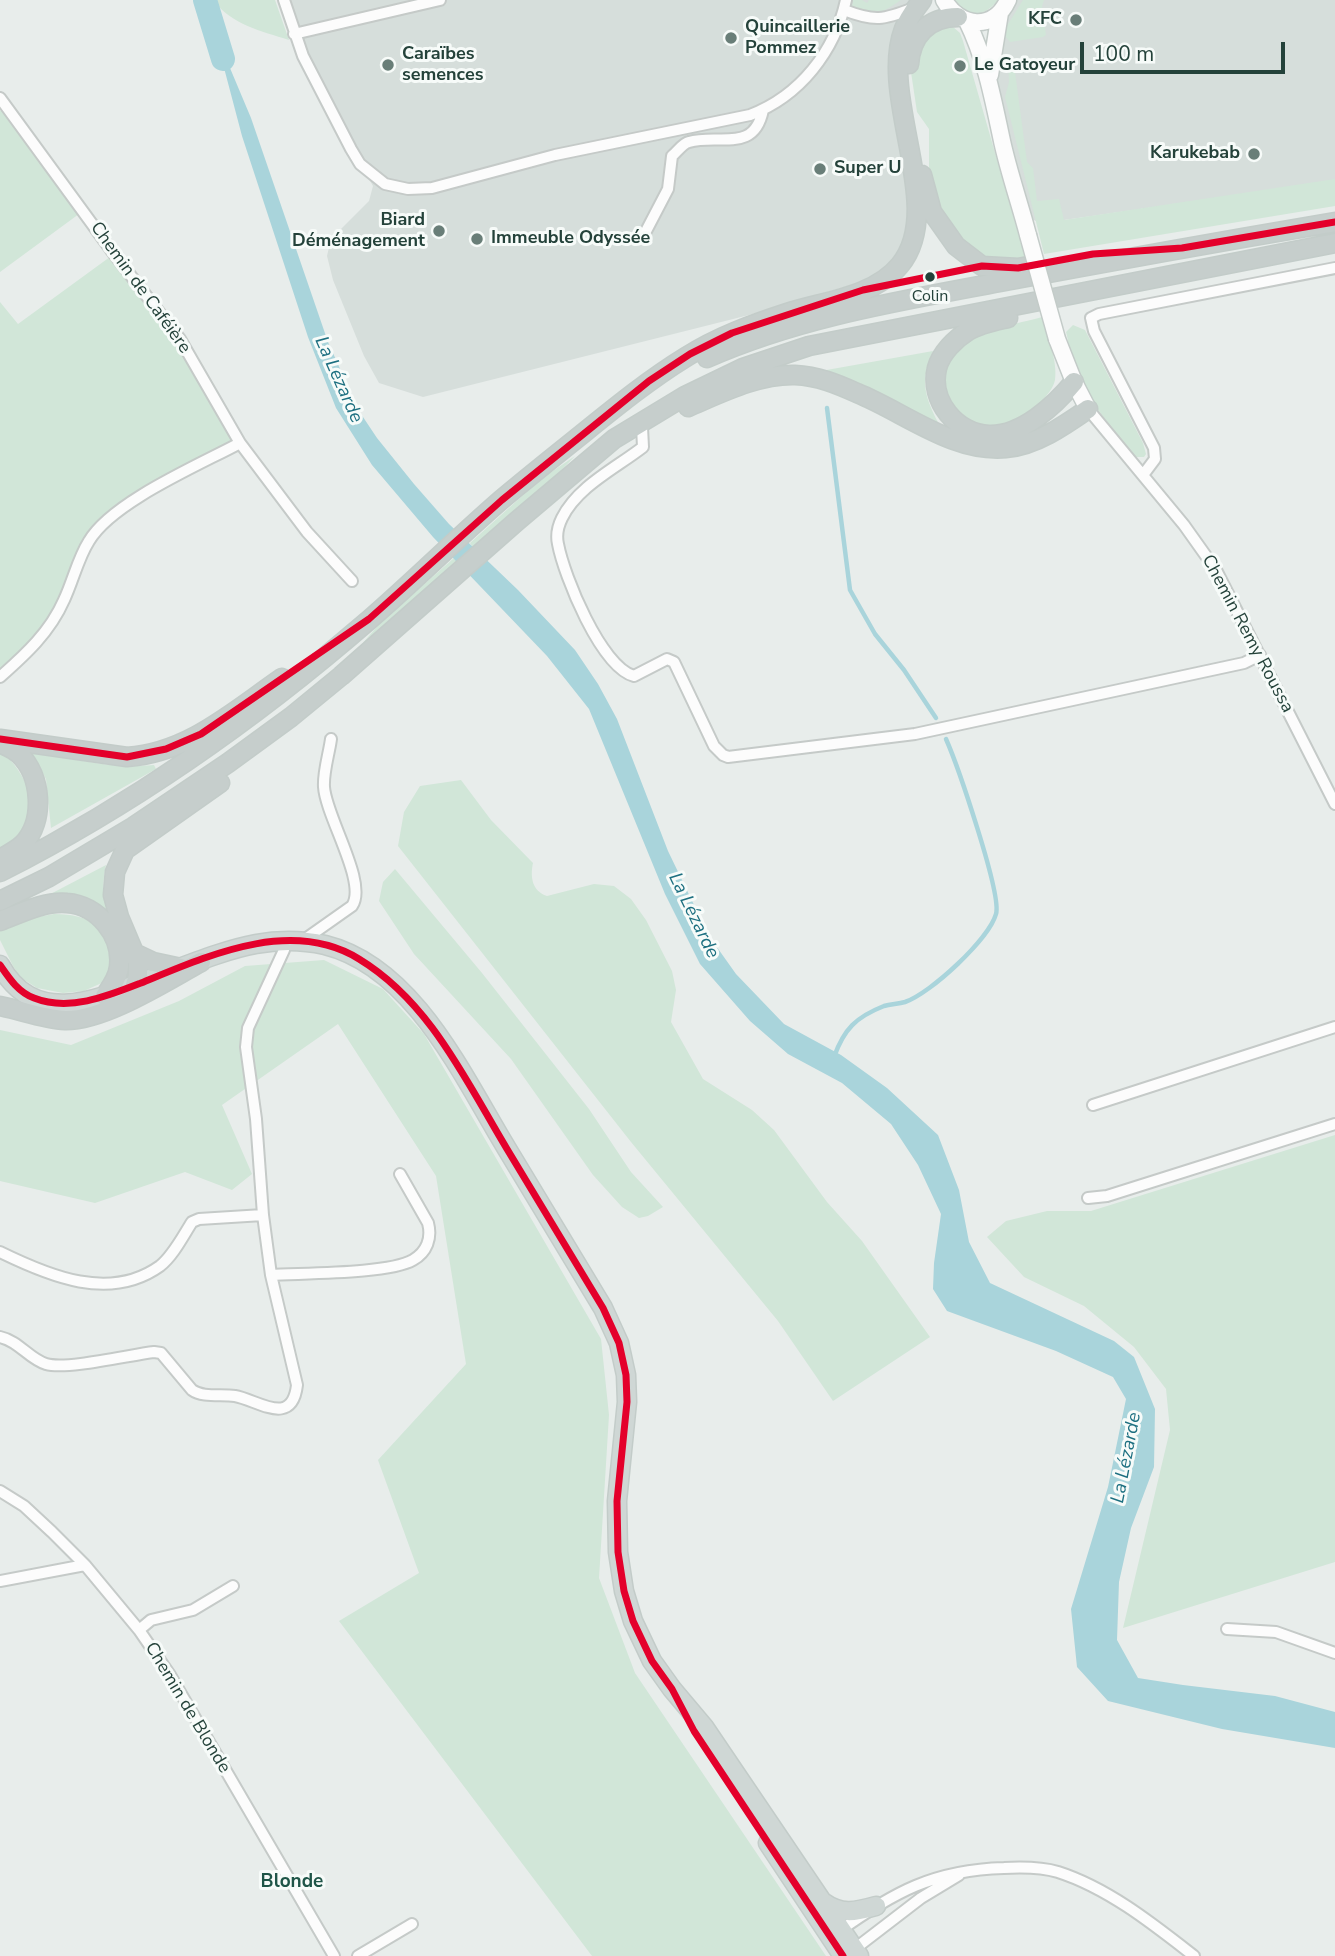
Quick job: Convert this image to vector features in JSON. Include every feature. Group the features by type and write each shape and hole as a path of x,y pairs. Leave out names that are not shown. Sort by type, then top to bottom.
{"highway":[{"path":"0,872 124,803 268,703 369,619 502,500 649,381 690,354 732,333 863,290 888,278 901,264 911,245 917,214 900,95 899,68 904,29 919,4"},
{"path":"962,19 945,17 920,32 910,51 909,75 922,172 929,202 942,229 956,246 982,266 1018,268 1093,254 1182,248"},
{"path":"606,415 686,367 735,346 821,318 1182,248 1335,222"},
{"path":"0,901 49,877 133,827 239,756 341,676 614,439 685,396 732,374 808,346 1335,243"},
{"path":"1073,382 1055,404 1036,417 1014,429 990,435 967,430 953,421 941,402 936,382 937,368 945,352 969,330 993,321 1176,275"},
{"path":"614,439 750,382 774,376 792,375 830,382 976,447 1007,448 1025,444 1088,410"},
{"path":"0,741 127,757 175,747 201,734 369,619"},
{"path":"135,985 139,969 136,954 127,939 113,895 115,872 125,850 307,717 341,676"},
{"path":"0,741 18,753 29,766 36,784 38,807 32,832 21,846 0,859"},
{"path":"0,921 38,907 66,903 84,906 102,917 113,934 119,966 115,981 105,996"},
{"path":"136,954 153,962 181,968"},
{"path":"0,1006 68,1020 101,1012 201,962"}],"main road":[{"path":"944,0 950,10 962,19 978,43 1057,339 1073,382 1088,410"},
{"path":"962,19 979,23 990,20 1004,7"},
{"path":"989,77 1004,7"},
{"path":"0,965 20,991 44,1002 72,1004 105,996 255,944 293,941 336,948 366,962 390,981 434,1029 603,1308 619,1343 626,1376 627,1402 617,1501 618,1552 624,1591 633,1621 652,1661 704,1727 822,1900 836,1933"},
{"path":"672,1689 694,1731 850,1954"},
{"path":"822,1900 834,1910 847,1912 876,1906"}],"street":[{"path":"284,0 294,34 334,118 360,164 385,184 408,189 432,188 544,158 763,110 800,83 824,56 838,29 845,5 868,19 878,19 919,4"},
{"path":"294,34 439,0"},
{"name":"Chemin de Caféière","path":"0,98 180,339 240,443 307,531 352,581"},
{"path":"644,234 668,189 672,156 687,142 736,139 749,135 760,124 763,110"},
{"path":"1143,475 1155,458 1154,448 1094,331 1091,318 1099,314 1335,268"},
{"name":"Chemin Remy Roussa","path":"1088,410 1184,524 1216,570 1335,804"},
{"path":"642,427 643,447 572,502 561,519 557,543 566,574 584,614 610,659 625,673 634,676 667,659 674,662 714,746 728,757 915,734 1244,663 1260,655"},
{"path":"0,677 34,646 52,625 89,540 107,519 132,501 240,443"},
{"path":"0,1337 15,1342 38,1361 49,1365 161,1353 198,1394 236,1396 270,1409 277,1409 293,1400 297,1385 271,1275 263,1215 256,1119 247,1068 246,1037 284,950 293,941 355,901 355,882 327,808 324,786 331,739"},
{"path":"1093,1105 1335,1027"},
{"path":"1088,1198 1107,1196 1335,1124"},
{"path":"271,1275 384,1268 413,1260 424,1252 430,1231 428,1223 400,1174"},
{"path":"0,1252 44,1271 77,1281 100,1285 116,1284 130,1281 162,1265 192,1222 198,1219 263,1215"},
{"name":"Chemin de Blonde","path":"0,1491 24,1506 85,1565 139,1630 170,1675 334,1956"},
{"path":"0,1581 85,1565"},
{"path":"139,1630 151,1620 193,1610 233,1586"},
{"path":"1227,1629 1276,1632 1335,1653"},
{"path":"836,1933 876,1906 929,1879 1015,1867 1056,1872 1079,1881 1125,1906 1194,1956"},
{"path":"850,1954 920,1898 964,1872"},
{"path":"358,1956 412,1924"}],"shaded area":[{"path":"284,0 922,0 904,29 911,245 878,277 749,315 423,397 379,383 364,356 333,280 327,256 331,239 369,201 373,186 334,118"},
{"path":"1008,0 1335,0 1335,181 1064,220 1036,221 1021,214 989,77"}],"green space":[{"path":"213,0 275,0 289,40 238,21"},
{"path":"853,0 867,3 869,0 901,0 872,14 852,6"},
{"path":"952,0 998,0 987,10 975,13 963,10"},
{"path":"1023,0 1044,0 1042,6 1046,35 1010,42 1005,36 1005,29"},
{"path":"952,26 960,33 963,41 1026,261 976,255 945,222 929,182 929,129 917,112 911,72 920,39 935,28"},
{"path":"1008,57 1013,57 1027,162 1033,168 1037,201 1059,199 1064,220 1335,179 1335,206 1044,254 1005,97 1009,82"},
{"path":"6,106 83,211 0,272 0,111"},
{"path":"114,254 180,339 240,443 132,501 89,540 52,625 0,677 0,302 18,324"},
{"path":"1042,317 1052,348 1056,373 1048,394 1020,419 999,426 979,424 962,415 950,401 944,383 945,365 957,347 985,332"},
{"path":"1073,325 1085,330 1143,443 1146,454 1144,457 1136,457 1099,411 1076,373 1066,332"},
{"path":"933,351 926,371 925,388 939,424 867,387 821,371"},
{"path":"575,456 474,549 470,543 541,479"},
{"path":"454,558 459,563 361,645 381,622"},
{"path":"33,750 108,765 154,765 156,769 51,828 46,779 31,752"},
{"path":"0,751 21,775 31,796 33,808 26,831 0,852"},
{"path":"461,780 491,820 533,863 533,883 542,894 547,896 594,884 614,886 631,899 646,920 672,971 676,990 671,1022 703,1079 752,1110 774,1130 827,1202 862,1241 930,1337 833,1401 778,1321 631,1142 398,846 404,812 420,786"},
{"path":"106,865 104,889 108,913 39,900"},
{"path":"395,869 482,973 589,1109 631,1172 663,1207 639,1218 622,1207 593,1175 511,1059 414,954 379,901 383,882"},
{"path":"54,914 87,920 100,931 115,961 106,981 84,991 63,993 37,988 20,977 0,940 0,929"},
{"path":"324,960 383,989 424,1034 601,1339 609,1415 599,1578 635,1673 826,1956 592,1956 339,1621 419,1573 378,1460 466,1364 436,1176 338,1024 222,1105 252,1174 232,1190 185,1172 95,1203 0,1181 0,1030 71,1045 179,1001 245,966"},
{"path":"1335,1135 1335,1562 1123,1628 1170,1430 1166,1389 1134,1347 1084,1306 1024,1277 987,1237 1006,1221 1047,1211 1091,1211"}],"water":[{"path":"214,30 251,118 328,342 359,411 377,438 449,524 518,590 575,650 598,684 617,719 668,851 709,936 736,974 784,1024 841,1055 887,1088 938,1135 959,1190 969,1242 990,1283 1114,1341 1134,1357 1155,1409 1154,1467 1131,1528 1119,1582 1117,1640 1138,1678 1275,1696 1335,1712 1335,1748 1222,1729 1108,1701 1077,1667 1071,1609 1108,1487 1126,1399 1113,1377 1056,1351 947,1311 933,1289 941,1214 918,1165 891,1124 842,1083 788,1054 750,1021 700,964 665,894 589,709 547,656 433,537 372,465 336,408 308,337 242,136"}],"waterway":[{"name":"La Lézarde","path":"205,0 223,59"},
{"path":"827,408 850,590 875,634 904,670 936,718"},
{"path":"834,1057 852,1025 884,1006 916,997 958,964 982,937 996,914 986,856 946,739"}],"transit line":[{"path":"0,739 127,757 166,749 201,734 369,619 502,500 649,381 690,354 732,333 863,290 982,266 1018,268 1093,254 1182,248 1335,222"},
{"path":"0,965 14,984 28,995 47,1002 75,1003 115,993 221,952 278,941 306,941 333,947 359,959 406,997 426,1020 461,1070 603,1308 619,1343 626,1375 627,1402 617,1501 618,1552 624,1591 633,1621 652,1661 672,1689 694,1731 843,1956"}],"place":[{"name":"KFC","path":"1076,20"},
{"name":"Quincaillerie Pommez","path":"731,38"},
{"name":"Caraïbes semences","path":"388,65"},
{"name":"Le Gatoyeur","path":"960,66"},
{"name":"Karukebab","path":"1254,154"},
{"name":"Super U","path":"820,169"},
{"name":"Biard Déménagement","path":"439,231"},
{"name":"Immeuble Odyssée","path":"477,239"},
{"name":"Colin","path":"930,277"}],"district":[{"name":"Blonde","path":"292,1882"}]}
